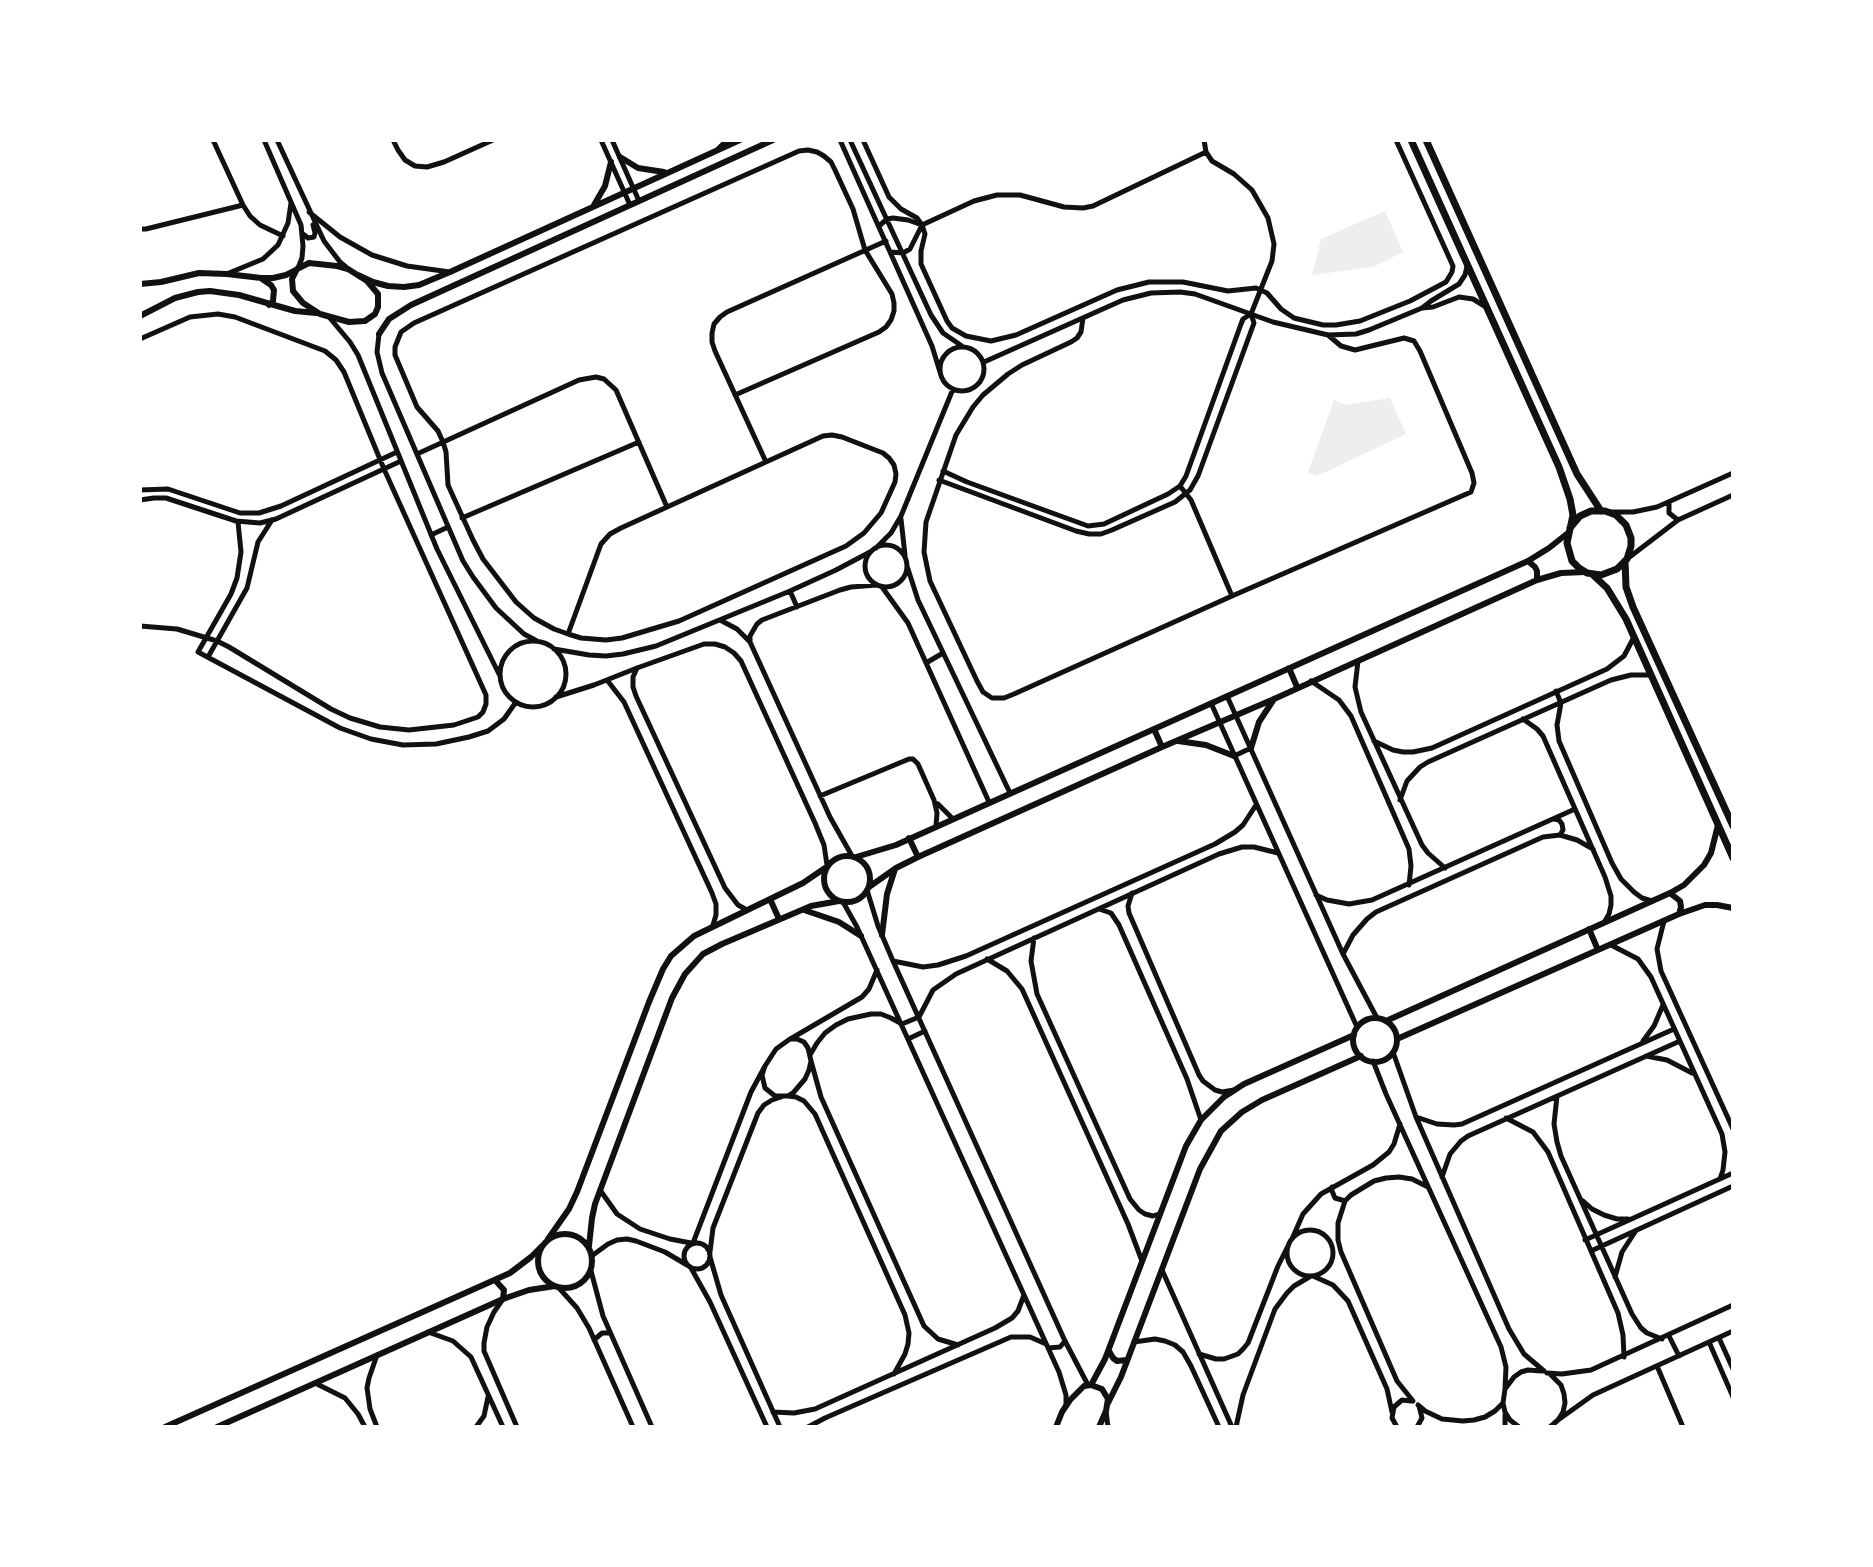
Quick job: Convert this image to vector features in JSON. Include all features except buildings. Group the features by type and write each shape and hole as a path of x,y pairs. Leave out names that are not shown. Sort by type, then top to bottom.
{"main road":[{"path":"1411,140 1562,476 1573,515 1567,542 1572,561 1601,580 1614,598 1733,858"},
{"path":"1426,140 1577,474 1605,511 1621,519 1629,531 1631,546 1626,560 1626,587 1633,607 1733,825"},
{"path":"1569,531 1576,520 1586,513 1605,511"},
{"path":"1590,573 1601,575 1612,572 1626,560"}],"street":[{"path":"213,140 243,205 260,225 284,236"},
{"path":"264,140 303,233 302,258 291,285 295,296 320,314"},
{"path":"277,140 324,241 340,262 367,281 377,294 377,352 382,373 463,561 484,593 524,634 554,649 589,655 623,654 656,646 790,591 883,545 897,548 906,559"},
{"path":"393,140 405,160 415,166 427,167 494,140"},
{"path":"601,140 630,205"},
{"path":"612,140 639,201"},
{"path":"715,152 727,140"},
{"path":"358,275 388,286 419,285 740,140"},
{"path":"376,313 388,317 394,315 773,140"},
{"path":"840,140 932,346 942,379 953,389 966,391 977,386 984,375 984,362 976,350 962,346 943,333 936,324 850,140"},
{"path":"863,140 889,197 901,209 917,218 922,225 925,234 921,264 943,314 953,328 966,337 991,341 1008,338 1106,294 1138,284 1172,281 1220,290 1260,289 1294,318 1310,323 1336,325 1380,314 1446,282 1452,272 1451,260 1396,140"},
{"path":"943,471 1088,526 1108,522 1180,486 1192,464 1241,324 1251,314 1274,253 1273,235 1259,200 1244,181 1216,164 1206,152 1204,140"},
{"path":"568,634 601,544 610,534 813,440 832,435 883,453 894,465 895,482 881,513 864,533 846,546 679,621 622,638 581,638 568,634 554,629 534,618 516,602 484,559 448,485 443,442 438,431 417,407 395,355 395,346 401,332 414,323 800,151 817,152 831,162 853,209 865,250 888,286 894,312 886,327 879,332 735,395"},
{"path":"891,252 908,251 922,225 974,201 997,195 1020,195 1063,207 1093,206 1206,152"},
{"path":"620,157 648,171 669,172"},
{"path":"592,208 605,186 611,162"},
{"path":"228,274 271,253 284,236 291,199"},
{"path":"140,229 243,205"},
{"path":"303,233 310,239 315,235 309,212"},
{"path":"309,212 340,237 372,256 407,266 450,272"},
{"path":"879,226 887,219 899,218 922,225"},
{"path":"766,462 712,342 714,324 727,312 886,241"},
{"path":"140,284 199,273 261,278 286,275 316,262 348,269"},
{"path":"1422,308 1456,287 1465,275 1467,266"},
{"path":"261,278 274,290 275,296 269,305"},
{"path":"140,316 175,298 210,291 239,295 295,312 320,314 339,320 365,321 376,313"},
{"path":"984,362 1130,298 1166,291 1195,294 1290,327 1328,335 1369,330 1422,308 1433,307 1455,298 1473,299 1486,307"},
{"path":"140,339 181,320 218,314 235,317 325,351 341,365 380,460 486,695 486,704 481,715 454,726 424,730 395,729 365,723 331,709 217,641 177,629 140,626"},
{"path":"939,481 1089,534 1112,530 1175,502 1187,493 1198,476 1254,323 1251,314"},
{"path":"379,334 394,315"},
{"path":"329,317 358,355 431,535 504,688 516,702 534,707 546,704 556,697 704,644 725,647 741,661 820,835 826,867 823,876 827,891 841,901 877,970 1048,1346 1063,1383 1066,1406"},
{"path":"1083,318 1081,332 1071,342 1022,365 983,395 956,435 928,512 924,532 927,572 977,681 983,692 992,698 1009,696 1471,492 1474,483 1472,473 1414,341 1404,338 1355,350 1341,346 1328,335"},
{"path":"940,372 940,365 948,351 962,346"},
{"path":"417,454 579,380 596,377 604,379 616,390 667,507"},
{"path":"876,548 891,533 901,516 953,389"},
{"path":"463,518 639,442"},
{"path":"140,490 168,489 240,513 259,513 281,506 397,452"},
{"path":"140,500 166,498 238,522 260,523 401,461"},
{"path":"1605,511 1645,510 1733,473"},
{"path":"1180,486 1187,493 1232,596"},
{"path":"1626,560 1678,520 1733,495"},
{"path":"1669,502 1669,513 1678,520"},
{"path":"901,516 907,566 918,600 1010,793"},
{"path":"208,657 247,589 256,548 262,533 272,520"},
{"path":"238,522 245,544 234,586 198,652 340,728 371,739 404,745 436,744 488,731 504,719 516,702"},
{"path":"431,535 448,527"},
{"path":"165,1427 521,1266 548,1239 569,1209 663,969 681,945 713,925 803,883 838,856 854,856 883,850 989,803 1528,561 1569,531"},
{"path":"245,544 256,548"},
{"path":"870,552 866,559 866,574 908,623 989,803"},
{"path":"1528,561 1537,571 1537,580"},
{"path":"750,642 750,636 762,620 851,587 896,585 906,574 907,566"},
{"path":"589,1246 592,1218 600,1190 672,998 693,963 712,948 821,903 857,900 868,888 896,868 1537,580 1561,573 1590,573"},
{"path":"790,591 797,607"},
{"path":"720,620 737,629 750,642 835,828 854,856 867,866 868,888 882,935 1065,1341 1090,1385"},
{"path":"1374,741 1403,752 1423,750 1616,663 1630,647 1634,637"},
{"path":"500,676 502,664 513,648 524,642 537,641"},
{"path":"554,649 564,663 566,675 563,687 556,697"},
{"path":"926,663 943,653"},
{"path":"1358,660 1355,687 1359,707 1417,836 1428,853 1445,868"},
{"path":"637,667 633,677 636,696 725,888 738,905 747,910"},
{"path":"1289,668 1297,688"},
{"path":"1400,800 1413,774 1428,762 1620,677 1651,675"},
{"path":"607,680 624,702 712,893 716,904 713,925"},
{"path":"1311,681 1331,693 1348,712 1406,841 1410,858 1409,885"},
{"path":"1556,691 1561,703 1557,725 1559,741 1617,873 1634,892 1652,901"},
{"path":"1227,696 1343,954 1377,1018"},
{"path":"1251,748 1259,722 1274,699"},
{"path":"1211,703 1357,1027"},
{"path":"1348,712 1353,706 1359,707"},
{"path":"1523,719 1543,736 1605,877 1611,896 1605,922"},
{"path":"1154,729 1162,747"},
{"path":"1176,741 1206,745 1234,755 1251,748"},
{"path":"1423,750 1423,758 1428,762"},
{"path":"820,796 911,759 917,762 934,800 936,826"},
{"path":"934,800 953,819"},
{"path":"894,961 915,966 953,962 1215,844 1243,825 1256,804"},
{"path":"1316,895 1349,904 1361,903 1409,885 1575,809"},
{"path":"1553,819 1562,824 1560,835"},
{"path":"1385,1021 1671,893 1695,876 1704,865 1711,852 1718,825"},
{"path":"820,835 835,828"},
{"path":"1343,954 1359,926 1387,906 1542,837 1560,835 1593,849"},
{"path":"1406,841 1413,841 1417,836"},
{"path":"909,838 918,858"},
{"path":"1215,844 1220,848 1219,854"},
{"path":"902,1024 919,1017 933,990 956,974 1132,893 1230,849 1254,847 1278,853"},
{"path":"1285,867 1301,860"},
{"path":"882,935 887,894 896,868"},
{"path":"1605,877 1612,879 1617,873"},
{"path":"1132,893 1129,913 1199,1075 1215,1090 1234,1090"},
{"path":"1671,893 1680,901 1679,914"},
{"path":"1382,896 1381,903 1387,906"},
{"path":"770,899 779,919"},
{"path":"1397,1039 1679,914 1705,905 1733,908"},
{"path":"1099,909 1111,913 1119,925 1187,1079 1201,1120"},
{"path":"802,910 827,917 861,936"},
{"path":"1664,921 1657,949 1660,967 1733,1128 1727,1134 1722,1134"},
{"path":"1589,929 1598,950"},
{"path":"1034,938 1031,961 1037,994 1133,1204 1145,1214 1159,1214"},
{"path":"1611,945 1638,959 1648,971 1722,1134 1725,1152 1720,1179"},
{"path":"989,946 994,956"},
{"path":"987,960 1016,979 1027,998 1142,1261"},
{"path":"1648,971 1652,967 1660,967"},
{"path":"766,1427 710,1302 683,1255 687,1246 692,1243 751,1092 776,1049 862,997 874,980 877,970"},
{"path":"1027,998 1030,990 1037,994"},
{"path":"1640,1045 1654,1026 1663,1005"},
{"path":"593,1255 617,1240 636,1241 701,1269 709,1262 713,1228 758,1113 764,1105 793,1093 805,1079 817,1043 836,1025 848,1019 871,1014 881,1014 902,1024"},
{"path":"1377,1018 1392,1027 1397,1039 1393,1052 1386,1058 1373,1061 1361,1056 1354,1044 1354,1035 1357,1027 1364,1021 1377,1018"},
{"path":"1416,1117 1446,1126 1462,1124 1674,1029"},
{"path":"908,1039 925,1031"},
{"path":"1056,1427 1074,1395 1090,1385 1108,1349 1186,1146 1201,1120 1215,1104 1234,1090 1354,1035"},
{"path":"790,1039 804,1042 808,1048 814,1079 821,1097 924,1326 939,1339 958,1345"},
{"path":"1442,1177 1450,1154 1468,1136 1680,1041"},
{"path":"1393,1052 1416,1117 1503,1334 1506,1389"},
{"path":"1099,1427 1199,1169 1221,1131 1242,1112 1262,1100 1361,1056"},
{"path":"1646,1056 1676,1064 1695,1074"},
{"path":"1373,1061 1429,1186 1503,1334 1555,1378 1564,1394 1565,1403 1558,1420"},
{"path":"1605,1061 1610,1071"},
{"path":"765,1066 762,1075 765,1087 775,1096 804,1101 815,1114 907,1322 908,1344 894,1374"},
{"path":"1187,1079 1197,1081 1199,1075"},
{"path":"1557,1096 1554,1124 1556,1142 1581,1200 1636,1322 1647,1334 1662,1339"},
{"path":"1507,1118 1533,1132 1545,1147 1621,1324 1624,1357"},
{"path":"1199,1354 1224,1359 1243,1349 1248,1343 1278,1266 1303,1214 1321,1194 1381,1159 1394,1144 1400,1124"},
{"path":"1462,1124 1468,1136"},
{"path":"1545,1147 1549,1142 1556,1142"},
{"path":"1585,1240 1733,1172"},
{"path":"1429,1186 1412,1179 1386,1178 1374,1181 1351,1195 1345,1201 1338,1223 1341,1252 1397,1381 1407,1395 1425,1411 1442,1419 1463,1421 1485,1417 1503,1403"},
{"path":"1591,1251 1733,1186"},
{"path":"1332,1187 1335,1198 1345,1201"},
{"path":"600,1190 617,1213 640,1229 670,1240 703,1244 710,1254 720,1295 780,1427"},
{"path":"1581,1200 1604,1215 1631,1219"},
{"path":"1122,1211 1130,1212 1133,1204"},
{"path":"636,1241 640,1229"},
{"path":"1234,1427 1275,1309 1294,1286 1321,1273 1332,1262 1332,1246 1322,1233 1306,1230 1292,1239"},
{"path":"1615,1277 1622,1252 1636,1231"},
{"path":"548,1239 565,1233 574,1234 589,1246 593,1255 591,1271 599,1303 652,1427"},
{"path":"1332,1246 1338,1234"},
{"path":"542,1246 538,1255 541,1274 577,1308 633,1427"},
{"path":"1288,1246 1287,1255 1295,1270 1333,1285 1348,1301 1387,1389 1397,1427"},
{"path":"1332,1246 1341,1252"},
{"path":"1161,1269 1234,1427"},
{"path":"217,1427 503,1299 529,1290 569,1288 586,1279 591,1271"},
{"path":"477,1353 484,1343 494,1312 503,1299 502,1286 495,1280"},
{"path":"808,1427 1000,1334 1018,1311 1024,1294"},
{"path":"1519,1427 1510,1420 1503,1403 1509,1382 1521,1373 1528,1370 1562,1374 1584,1372 1624,1357 1733,1306"},
{"path":"907,1322 914,1323 920,1317"},
{"path":"1551,1427 1580,1402 1593,1395 1733,1331"},
{"path":"428,1332 477,1353 517,1427"},
{"path":"594,1340 602,1332 610,1333"},
{"path":"773,1412 794,1413 816,1409 958,1345 1000,1334 1039,1340 1056,1348 1065,1341"},
{"path":"1669,1336 1679,1356"},
{"path":"1719,1338 1733,1369"},
{"path":"1134,1342 1155,1339 1166,1341 1183,1352 1219,1427"},
{"path":"1709,1342 1733,1397"},
{"path":"1183,1352 1188,1346 1196,1346"},
{"path":"1108,1349 1117,1361 1127,1360"},
{"path":"477,1353 488,1394 503,1427"},
{"path":"377,1355 367,1388 370,1409 377,1427"},
{"path":"1657,1366 1683,1425 1674,1427"},
{"path":"315,1383 345,1398 365,1427"},
{"path":"1090,1385 1099,1386 1105,1392 1108,1427"},
{"path":"476,1427 484,1416 488,1394"},
{"path":"1390,1427 1394,1407 1402,1400 1416,1403 1421,1409 1422,1418 1417,1427"},
{"path":"358,1414 364,1409 370,1409"},
{"path":"816,1409 815,1415 820,1420"},
{"path":"1505,1427 1506,1412"},
{"path":"1049,1427 1059,1418"}],"shaded area":[{"path":"1385,211 1403,252 1373,267 1312,275 1321,239"},
{"path":"1390,398 1406,434 1317,476 1308,472 1334,400 1346,405"}]}
